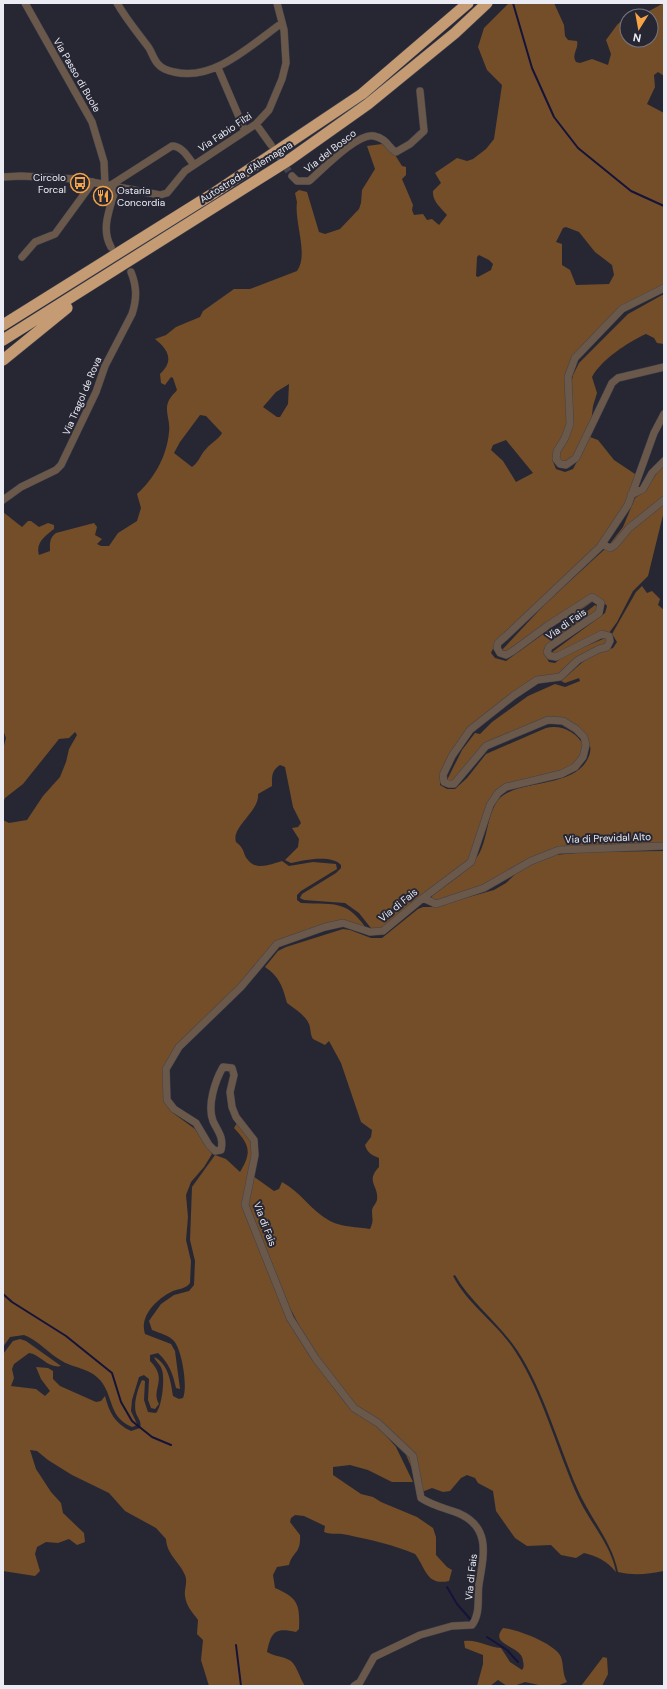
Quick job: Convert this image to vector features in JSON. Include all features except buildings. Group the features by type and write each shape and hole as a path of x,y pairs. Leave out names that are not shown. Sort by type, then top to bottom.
{"highway":[{"name":"Autostrada d'Alemagna","path":"3,325 207,197 362,94 468,3"},
{"name":"Autostrada d'Alemagna","path":"3,340 289,160 368,104 455,33 487,3"},
{"path":"3,360 110,274"}],"street":[{"name":"Via Passo di Buole","path":"25,3 92,122 111,185"},
{"path":"117,3 158,64 166,70 181,74 194,74 218,68 282,23"},
{"name":"Via Fabio Filzi","path":"111,185 163,195 168,193 185,171 256,124 269,110 282,80 286,63 282,23 277,3"},
{"path":"218,68 245,131"},
{"name":"Via del Bosco","path":"292,176 297,181 309,181 355,141 366,136 373,135 386,140 396,152 410,144 424,131 420,91"},
{"path":"256,124 271,145"},
{"path":"3,177 21,176 76,179 111,185 172,146 177,146 181,149 194,165"},
{"path":"22,257 35,242 55,234 93,182"},
{"path":"111,185 106,225 107,240 111,247"},
{"name":"Via Tragol de Rova","path":"3,500 21,487 56,470 67,455 96,392 105,366 132,314 135,305 136,289 131,272"},
{"path":"664,288 622,309 575,358 568,377 570,424 565,438 557,451 556,459 560,464 566,465 576,458 612,383 618,378 664,367"},
{"name":"Via di Fais","path":"354,1686 360,1682 374,1657 420,1635 452,1626 472,1625 476,1619 478,1611 478,1588 484,1558 483,1538 475,1523 458,1513 431,1505 421,1498 413,1456 378,1423 354,1408 316,1359 290,1318 245,1205 255,1155 254,1140 236,1117 232,1107 230,1092 234,1074 232,1068 223,1067 211,1102 213,1120 221,1133 223,1143 221,1150 215,1151 209,1145 196,1123 174,1109 167,1100 166,1069 179,1047 241,987 277,944 325,927 343,923 370,932 383,931 423,898 471,862 490,805 498,793 506,787 561,774 575,767 584,757 586,745 584,737 562,722 548,720 486,746 454,784 444,782 443,775 452,756 470,730 513,696 537,680 560,677 578,660 607,646 610,641 609,636 602,634 556,657 550,656 548,652 549,647 599,613 601,603 592,597 547,626 513,652 506,655 500,654 497,648 498,643 602,544 628,505 654,433 664,414"},
{"path":"631,495 643,489 652,473 664,461"},
{"path":"602,544 610,548 615,545 629,528 664,500"},
{"name":"Via di Previdal Alto","path":"423,898 436,904 484,888 531,861 559,850 664,846"}],"shaded area":[{"path":"509,3 554,3 564,25 565,36 568,40 577,41 574,56 576,62 580,63 592,59 608,65 611,54 606,40 619,23 619,48 659,48 659,8 655,8 664,3 664,76 658,72 654,75 655,87 647,104 664,113 664,287 628,307 584,349 566,382 566,430 552,459 556,469 565,472 573,469 590,437 598,440 614,460 638,476 621,520 601,542 495,644 491,653 495,658 506,661 546,632 575,621 595,605 600,609 544,653 549,662 555,663 565,655 603,639 606,638 608,642 565,672 540,680 474,727 440,778 440,785 447,789 455,789 467,778 486,754 546,728 557,727 568,730 581,741 584,746 578,764 497,793 468,860 412,909 374,932 359,913 345,903 304,900 300,898 302,894 336,873 341,868 341,865 337,862 324,859 310,859 291,863 285,860 298,847 299,839 292,828 298,827 301,823 293,807 285,767 280,765 277,767 273,774 272,786 258,794 255,807 241,825 236,836 236,842 243,849 248,860 255,865 260,866 282,861 289,866 313,862 336,864 337,869 301,891 297,895 297,900 301,903 333,904 347,909 361,921 369,932 343,924 278,945 169,1061 167,1106 173,1113 195,1129 212,1154 204,1167 191,1182 186,1195 188,1217 186,1240 191,1261 190,1283 186,1287 174,1291 160,1299 150,1309 144,1327 145,1334 171,1344 175,1351 180,1389 176,1388 170,1369 162,1357 158,1353 150,1355 150,1361 158,1374 159,1379 156,1394 159,1404 155,1409 151,1408 148,1400 149,1379 144,1375 139,1377 132,1400 131,1411 137,1424 132,1427 124,1423 119,1418 112,1406 104,1386 100,1380 91,1373 67,1364 34,1340 24,1335 10,1337 3,1347 3,820 9,823 27,820 43,796 60,777 69,749 77,735 75,732 69,738 59,739 23,784 5,798 3,803 3,749 6,738 3,730 3,512 22,527 28,521 31,521 39,527 48,523 54,525 54,529 40,543 38,551 39,555 50,551 51,539 56,533 94,523 97,527 95,535 102,539 97,544 101,546 109,546 118,533 137,521 141,508 137,494 154,474 166,450 169,432 167,406 168,401 177,390 173,378 171,377 165,385 161,383 160,374 167,365 168,356 164,347 155,339 166,335 176,327 200,317 203,311 234,289 250,289 297,271 302,256 295,193 299,190 307,192 319,232 325,234 340,229 359,209 362,190 375,169 367,146 382,144 395,155 402,166 406,167 406,175 402,179 413,205 412,210 414,215 423,214 427,220 432,219 439,225 447,215 437,204 433,195 433,191 441,183 435,173 457,158 467,161 473,159 486,149 494,139 502,85 487,70 478,47 484,28","holes":["566,227 579,232 595,252 612,265 614,275 609,284 576,285 570,270 562,265 562,244 556,242 563,228","479,255 489,260 493,264 491,270 478,277 476,276 477,257","289,384 288,404 280,417 277,417 263,407 276,392","200,415 206,416 222,433 204,451 192,467 174,453 180,442","506,440 533,473 516,482 503,461 491,450 493,445"]},
{"path":"664,294 664,344 657,343 654,338 646,334 616,352 596,371 592,377 597,393 593,406 591,423 573,461 564,466 558,457 571,431 571,384 573,375 579,363 628,314"},
{"path":"664,464 664,497 614,543 609,545 623,527 635,498 641,494"},
{"path":"664,501 664,511 648,576 633,591 617,622 609,633 557,655 551,653 605,613 607,606 600,598 596,599 574,615 560,621 506,653 502,650 546,603 605,549 621,540"},
{"path":"642,586 647,593 652,591 660,599 658,605 664,610 664,846 553,851 507,878 436,904 431,898 433,895 453,881 476,859 483,846 492,812 498,800 507,793 518,789 559,779 572,774 582,767 589,756 590,748 586,738 567,723 543,724 486,748 456,782 447,780 462,750 475,733 480,734 492,722 528,696 555,684 565,687 580,681 579,678 565,683 561,681 585,660 600,652 613,648 617,642 612,634 636,592"},
{"path":"664,851 664,1571 636,1574 618,1572 606,1539 577,1488 550,1417 526,1365 510,1340 469,1295 455,1275 453,1276 459,1286 508,1341 525,1368 542,1405 579,1499 610,1553 616,1572 605,1562 593,1556 584,1553 576,1558 561,1555 551,1545 527,1546 515,1538 496,1511 493,1491 478,1483 475,1478 467,1475 461,1478 450,1491 443,1492 432,1488 422,1492 404,1450 350,1401 309,1345 290,1308 248,1204 253,1176 274,1191 279,1189 282,1182 289,1186 323,1217 334,1223 344,1226 370,1229 372,1222 372,1210 377,1200 373,1176 379,1167 379,1158 370,1153 365,1145 371,1137 372,1130 361,1122 341,1063 329,1041 325,1045 313,1039 310,1026 305,1018 300,1012 287,1003 280,983 265,967 278,951 286,947 343,929 371,938 382,938 418,909 423,907 433,907 494,890 506,883 523,867 555,855 586,852"},
{"path":"237,1123 250,1140 253,1151 243,1199 278,1289 333,1387 346,1404 356,1413 376,1424 396,1447 413,1482 392,1482 368,1470 350,1465 333,1467 333,1475 361,1494 373,1497 381,1502 417,1517 433,1528 436,1537 436,1555 447,1567 452,1570 449,1581 436,1581 428,1575 415,1554 374,1541 345,1534 324,1532 325,1526 304,1516 295,1515 291,1518 290,1522 300,1535 299,1546 289,1565 277,1567 273,1575 275,1588 289,1595 296,1603 299,1613 299,1629 296,1632 283,1630 275,1633 270,1640 267,1652 291,1661 305,1686 209,1686 201,1660 203,1640 197,1634 198,1620 190,1609 186,1600 186,1578 183,1570 171,1554 166,1539 156,1528 125,1511 109,1493 72,1475 48,1460 37,1451 30,1450 36,1469 51,1492 61,1503 63,1513 84,1533 85,1542 77,1545 69,1539 58,1543 46,1542 37,1547 35,1554 40,1571 35,1576 3,1571 3,1354 13,1341 20,1339 26,1341 61,1366 52,1365 29,1353 14,1364 12,1369 14,1378 11,1386 36,1389 45,1396 50,1391 41,1379 36,1367 48,1368 53,1371 53,1379 60,1386 96,1402 101,1401 105,1396 108,1407 114,1417 121,1425 131,1431 140,1428 140,1422 136,1413 135,1405 142,1380 145,1381 144,1400 148,1412 156,1413 160,1405 163,1374 161,1367 154,1357 166,1368 170,1379 173,1396 179,1399 183,1398 185,1386 182,1360 177,1346 169,1337 152,1330 149,1321 161,1304 174,1295 189,1291 194,1285 195,1261 190,1240 192,1187 215,1155 226,1159 240,1172 248,1154 248,1149 243,1139 234,1128"},
{"path":"503,1628 526,1634 544,1642 558,1652 561,1657 564,1676 567,1682 557,1686 543,1686 525,1682 514,1686 507,1686 498,1680 490,1686 477,1686 483,1664 483,1655 465,1648 464,1641 473,1641 501,1648 510,1662 522,1670 523,1668 524,1664 521,1656 502,1642 500,1638"},
{"path":"603,1657 607,1658 608,1674 602,1686 581,1686"}],"waterway":[{"path":"513,3 532,68 554,117 578,148 631,191 664,206"},
{"path":"3,1294 12,1302 66,1336 112,1373 121,1402 132,1421 152,1437 171,1445"},
{"path":"447,1587 457,1604 471,1620"},
{"path":"487,1637 507,1650 518,1662"},
{"path":"236,1645 241,1686"}],"tunnel":[{"path":"273,148 292,176"}],"place":[{"name":"Circolo Forcal","path":"80,183"},
{"name":"Ostaria Concordia","path":"103,196"}]}
